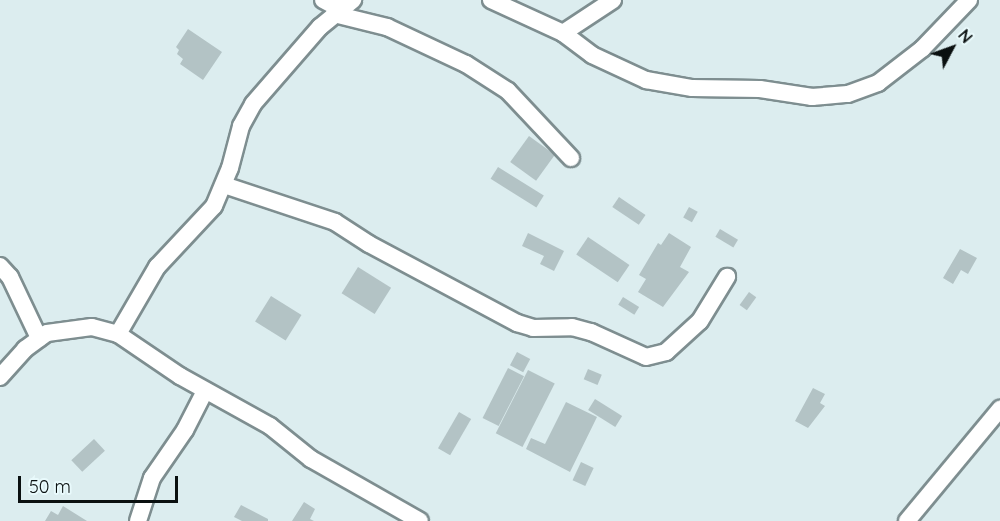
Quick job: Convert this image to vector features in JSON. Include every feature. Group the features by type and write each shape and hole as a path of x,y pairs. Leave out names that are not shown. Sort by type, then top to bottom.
{"street":[{"path":"323,0 466,64 516,98 571,158"},
{"path":"491,0 563,33 612,66 657,83 828,97 863,90 895,72 969,0"},
{"path":"563,33 613,0"},
{"path":"118,334 157,267 204,220 224,185 241,126 253,104 342,8"},
{"path":"224,185 336,222 369,244 517,323 533,328 572,327 591,332 646,357 666,352 700,321 727,277"},
{"path":"0,266 10,277 39,338"},
{"path":"0,377 39,338 66,328 92,327 118,334 205,391 270,426 311,459 420,521"},
{"path":"138,521 152,478 185,430 205,391"},
{"path":"907,521 1000,409"}],"building":[{"path":"188,29 222,52 203,80 180,64 183,59 177,54 179,50 176,47"},
{"path":"529,136 555,155 536,181 510,162"},
{"path":"498,167 544,196 536,207 491,179"},
{"path":"619,197 646,215 639,225 612,207"},
{"path":"689,207 698,212 692,222 683,217"},
{"path":"720,229 738,240 733,248 715,237"},
{"path":"528,233 564,251 554,271 540,264 544,256 522,246"},
{"path":"669,233 691,247 680,267 689,272 663,307 638,292 646,279 639,275 658,243 661,245"},
{"path":"588,237 629,265 618,282 576,254"},
{"path":"960,249 977,258 968,274 961,270 953,284 943,278"},
{"path":"358,267 391,288 375,314 342,293"},
{"path":"749,292 756,297 747,310 740,305"},
{"path":"271,296 302,315 286,341 255,321"},
{"path":"623,297 639,307 634,315 618,305"},
{"path":"517,352 530,359 523,372 510,365"},
{"path":"508,368 524,376 499,426 483,418"},
{"path":"588,369 602,375 598,385 584,379"},
{"path":"528,370 555,384 522,447 496,433"},
{"path":"813,388 825,394 820,403 825,406 808,428 795,421"},
{"path":"595,399 622,416 615,427 588,410"},
{"path":"566,402 597,417 570,472 526,449 531,438 545,444"},
{"path":"459,412 471,419 450,455 438,448"},
{"path":"94,439 105,451 82,472 71,460"},
{"path":"581,462 594,468 585,486 573,480"},
{"path":"304,502 315,509 310,519 314,521 292,521"},
{"path":"241,505 268,521 242,521 234,517"},
{"path":"63,506 87,521 45,521 51,511 58,515"}]}
